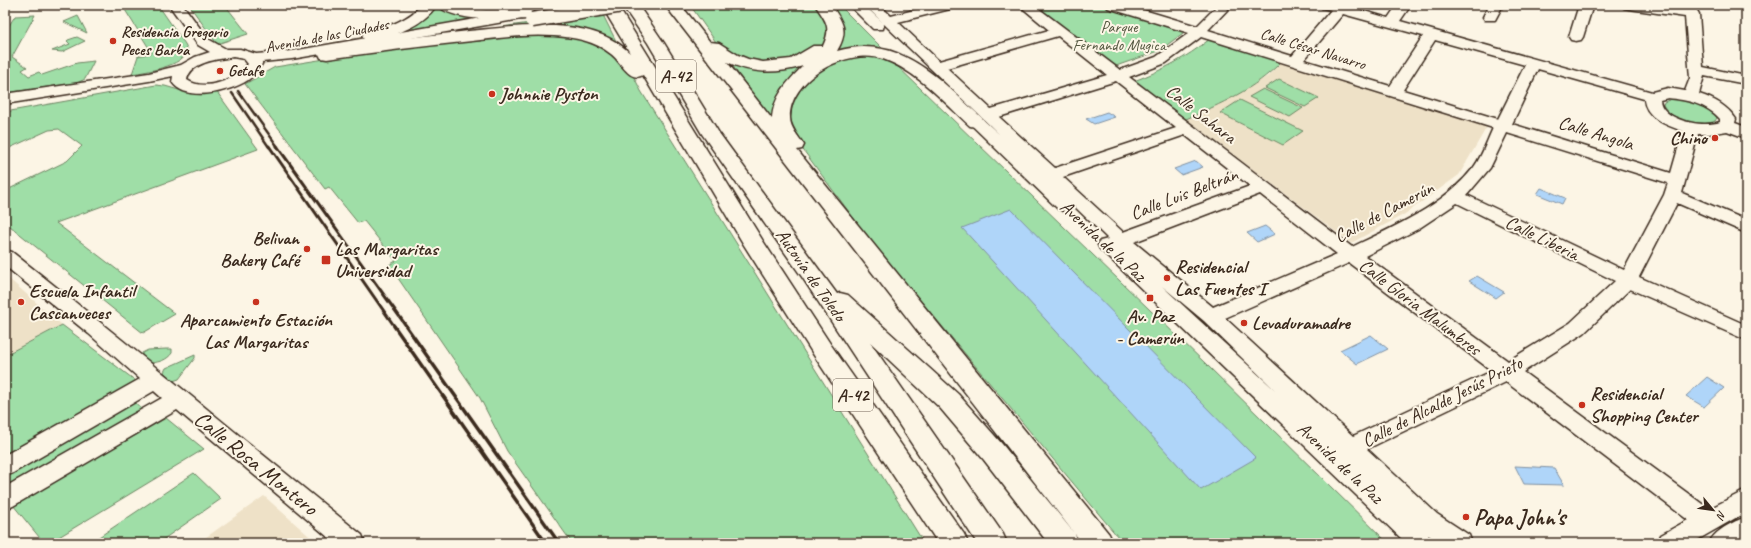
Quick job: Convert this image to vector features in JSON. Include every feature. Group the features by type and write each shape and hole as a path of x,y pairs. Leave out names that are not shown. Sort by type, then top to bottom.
{"highway":[{"path":"328,51 396,30 413,22 429,5"},
{"path":"446,5 456,10 478,14 530,17"},
{"name":"Autovía de Toledo","path":"609,5 693,141 754,244 823,352 954,543"},
{"name":"Autovía de Toledo","path":"630,5 656,43 711,134 810,272 993,543"},
{"path":"673,5 1099,543"},
{"path":"693,30 722,53 738,63 776,67 799,63 818,50 827,41 829,27 828,20 817,8 812,5"},
{"path":"818,190 813,173 785,130 781,119 782,107 791,88 829,51 836,40 836,24 831,13 823,5"},
{"path":"328,51 518,31 557,31 581,35 601,40 619,50 630,63 669,123 693,141"},
{"path":"801,77 829,60 852,52 876,51 892,54 909,63 983,119"},
{"path":"810,272 949,401 993,452 1063,539"}],"street":[{"path":"176,5 203,42 223,54"},
{"name":"Avenida de las Ciudades","path":"530,17 585,5"},
{"name":"Avenida de las Ciudades","path":"253,64 292,59 328,51 530,17 622,5"},
{"name":"Avenida de la Paz","path":"856,5 983,119 1412,531 1420,543"},
{"path":"872,5 937,66 983,119 1052,175 1120,240 1211,316 1428,521 1460,543"},
{"path":"888,21 949,5"},
{"name":"Calle Sahara","path":"1026,5 1351,255"},
{"name":"Calle César Navarro","path":"1113,5 1503,126"},
{"path":"983,119 1118,76 1161,60 1199,32 1225,5"},
{"path":"1392,23 1404,5"},
{"path":"1576,37 1586,5"},
{"path":"1629,5 1689,10 1697,78 1691,96"},
{"path":"1295,62 1334,7 1534,62 1654,97 1668,93 1691,96 1714,106 1723,112 1728,119 1727,125"},
{"path":"937,66 1060,31"},
{"path":"1394,92 1432,34"},
{"path":"179,82 179,78 191,65 203,42"},
{"path":"5,100 149,77 223,54 242,54 253,64 237,81 213,88 191,88 183,86 179,82 148,83 5,106"},
{"name":"Calle de Camerún","path":"1211,316 1351,255 1412,225 1456,196 1482,168 1534,62"},
{"path":"1696,70 1746,80"},
{"path":"1654,97 1652,99 1653,107 1660,114 1670,120 1692,128 1706,130 1720,129 1727,125"},
{"path":"1727,125 1746,133"},
{"name":"Calle Angola","path":"1503,126 1675,187 1746,227"},
{"name":"Calle de Alcalde Jesús Prieto","path":"1351,447 1508,372 1577,328 1628,280 1675,187 1692,128"},
{"path":"1052,175 1188,130"},
{"name":"Calle Luis Beltrán","path":"1120,240 1262,187"},
{"name":"Calle Liberia","path":"1456,196 1628,280 1746,333"},
{"name":"Calle Gloria Malumbres","path":"1351,255 1709,522"},
{"name":"Calle Rosa Montero","path":"9,265 96,329 178,399 353,543"},
{"path":"5,466 156,380"},
{"path":"5,499 178,399"},
{"path":"1670,543 1746,500"},
{"path":"1721,543 1746,528"}],"shaded area":[{"path":"1281,62 1488,125 1459,175 1405,214 1351,243 1186,119 1216,106 1268,76"},
{"name":"Escuela Infantil Cascanueces","path":"8,278 62,325 5,355 5,280"},
{"path":"264,496 317,543 198,543"}],"green space":[{"path":"122,5 158,5 185,44 188,50 185,56 164,67 132,74 138,56 152,53"},
{"path":"189,5 225,5 248,34 217,44"},
{"path":"435,5 560,5 394,33 428,17"},
{"path":"690,5 839,5 884,50 806,66 774,125"},
{"name":"Parque Fernando Mugica","path":"1031,5 1106,5 1187,30 1159,51 1116,66"},
{"path":"602,13 641,91 924,543 572,543 507,451 480,398 389,265 396,261 364,221 358,223 329,187 325,189 245,84 275,67 369,52 508,26"},
{"path":"35,15 12,57 27,67 22,70 29,76 39,72 42,75 77,63 94,61 85,79 77,83 5,93 5,32 15,16"},
{"path":"78,16 87,33 64,22"},
{"path":"77,37 85,41 62,52 52,51 70,44 67,41 68,40"},
{"path":"1210,39 1281,62 1271,72 1249,88 1212,108 1186,119 1134,81 1174,63"},
{"path":"873,56 892,61 1206,364 1388,543 1123,543 866,235 798,143 788,125 789,108 800,85 816,71 843,58"},
{"path":"1279,79 1319,98 1305,107 1265,88"},
{"path":"156,85 189,93 217,92 258,149 56,223 175,314 143,333 5,222 5,191 67,161 82,146 59,129 49,130 5,150 5,112"},
{"path":"1263,89 1303,108 1290,117 1249,97"},
{"path":"1674,98 1705,106 1715,113 1717,118 1715,121 1702,124 1687,122 1679,119 1667,111 1663,105 1664,102"},
{"path":"1240,100 1303,131 1283,145 1220,113"},
{"path":"62,325 136,381 5,454 5,355"},
{"path":"172,349 172,353 166,359 160,361 151,363 142,356 142,353 148,350"},
{"path":"195,355 195,358 179,379 173,381 164,372 166,368"},
{"path":"134,401 144,412 5,492 5,475"},
{"path":"166,418 204,449 49,543 44,543 13,505"},
{"path":"194,473 221,499 158,543 95,543 93,541"}],"water":[{"path":"1107,112 1115,117 1094,124 1086,119"},
{"path":"1196,161 1203,167 1181,175 1174,169"},
{"path":"1541,188 1565,198 1562,204 1537,194"},
{"path":"1011,209 1256,458 1201,490 962,228"},
{"path":"1265,226 1275,234 1257,242 1247,233"},
{"path":"1477,276 1504,292 1496,298 1469,281"},
{"path":"1371,335 1388,349 1357,364 1340,350"},
{"path":"1707,377 1724,388 1704,407 1686,396"},
{"path":"1515,466 1554,468 1564,485 1524,484"}],"railway":[{"path":"238,91 278,147"},
{"path":"232,93 269,147"},
{"path":"269,146 395,327"},
{"path":"277,146 407,327"},
{"path":"394,326 546,543"},
{"path":"406,326 559,543"}],"place":[{"name":"Residencia Gregorio Peces Barba","path":"113,41"},
{"name":"Getafe","path":"220,71"},
{"name":"Johnnie Pyston","path":"492,94"},
{"name":"Chino","path":"1715,138"},
{"name":"Belivan Bakery Café","path":"307,249"},
{"name":"Las Margaritas Universidad","path":"326,260"},
{"name":"Residencial Las Fuentes I","path":"1167,278"},
{"name":"Av. Paz - Camerún","path":"1150,298"},
{"name":"Escuela Infantil Cascanueces","path":"21,302"},
{"name":"Aparcamiento Estación Las Margaritas","path":"256,302"},
{"name":"Levaduramadre","path":"1244,323"},
{"name":"Residencial Shopping Center","path":"1582,405"},
{"name":"Papa John's","path":"1466,517"}]}
